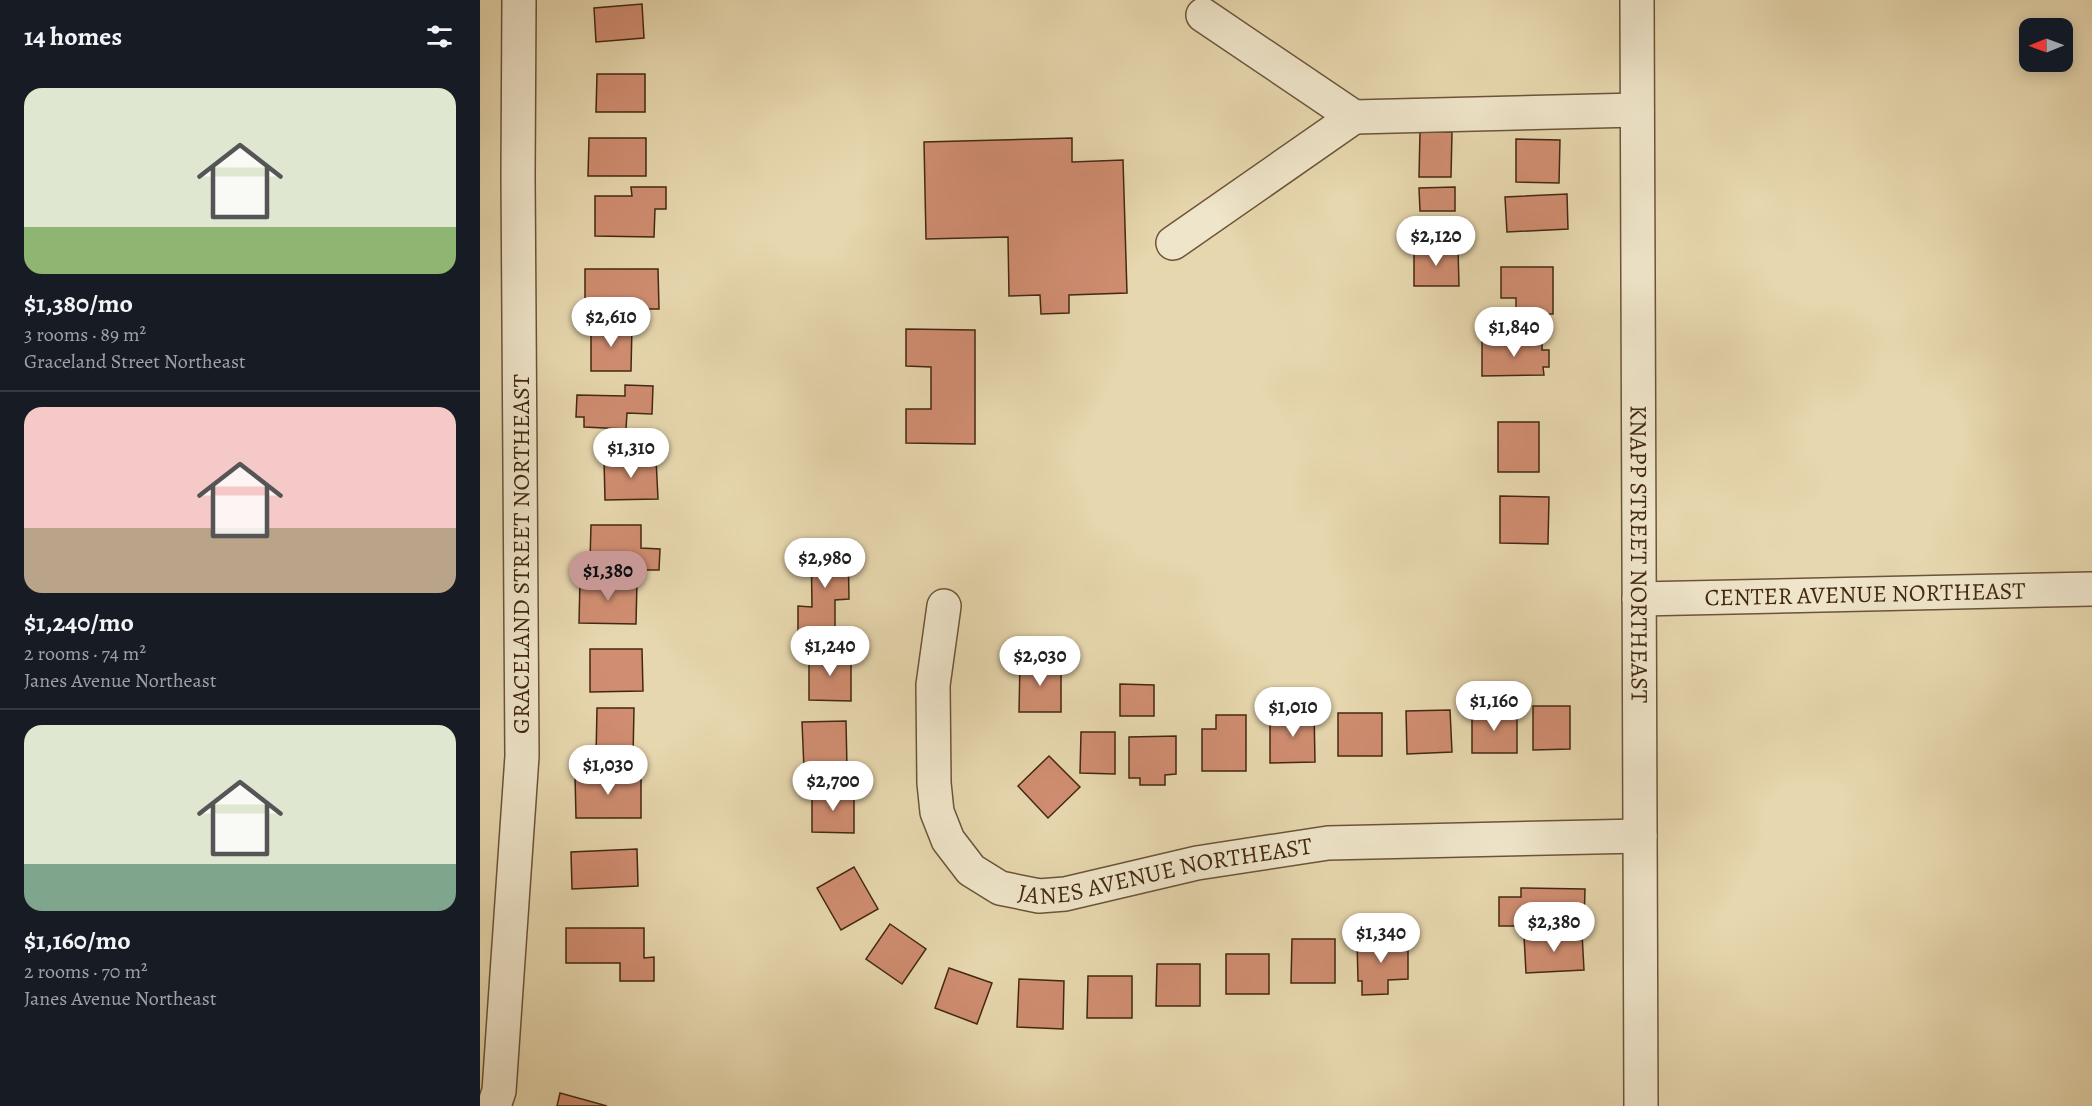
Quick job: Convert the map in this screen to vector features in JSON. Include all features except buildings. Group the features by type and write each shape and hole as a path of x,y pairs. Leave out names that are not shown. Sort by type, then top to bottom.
{"street":[{"name":"GRACELAND STREET NORTHEAST","path":"494,1106 499,1091 522,756 519,0"},
{"name":"KNAPP STREET NORTHEAST","path":"1637,0 1641,1106"},
{"path":"1203,15 1354,117"},
{"path":"1173,243 1354,117 1637,110"},
{"name":"CENTER AVENUE NORTHEAST","path":"1639,599 2092,589"},
{"name":"JANES AVENUE NORTHEAST","path":"944,606 933,685 934,783 937,812 948,840 971,870 1000,888 1040,896 1065,894 1197,864 1328,843 1640,836"}]}
